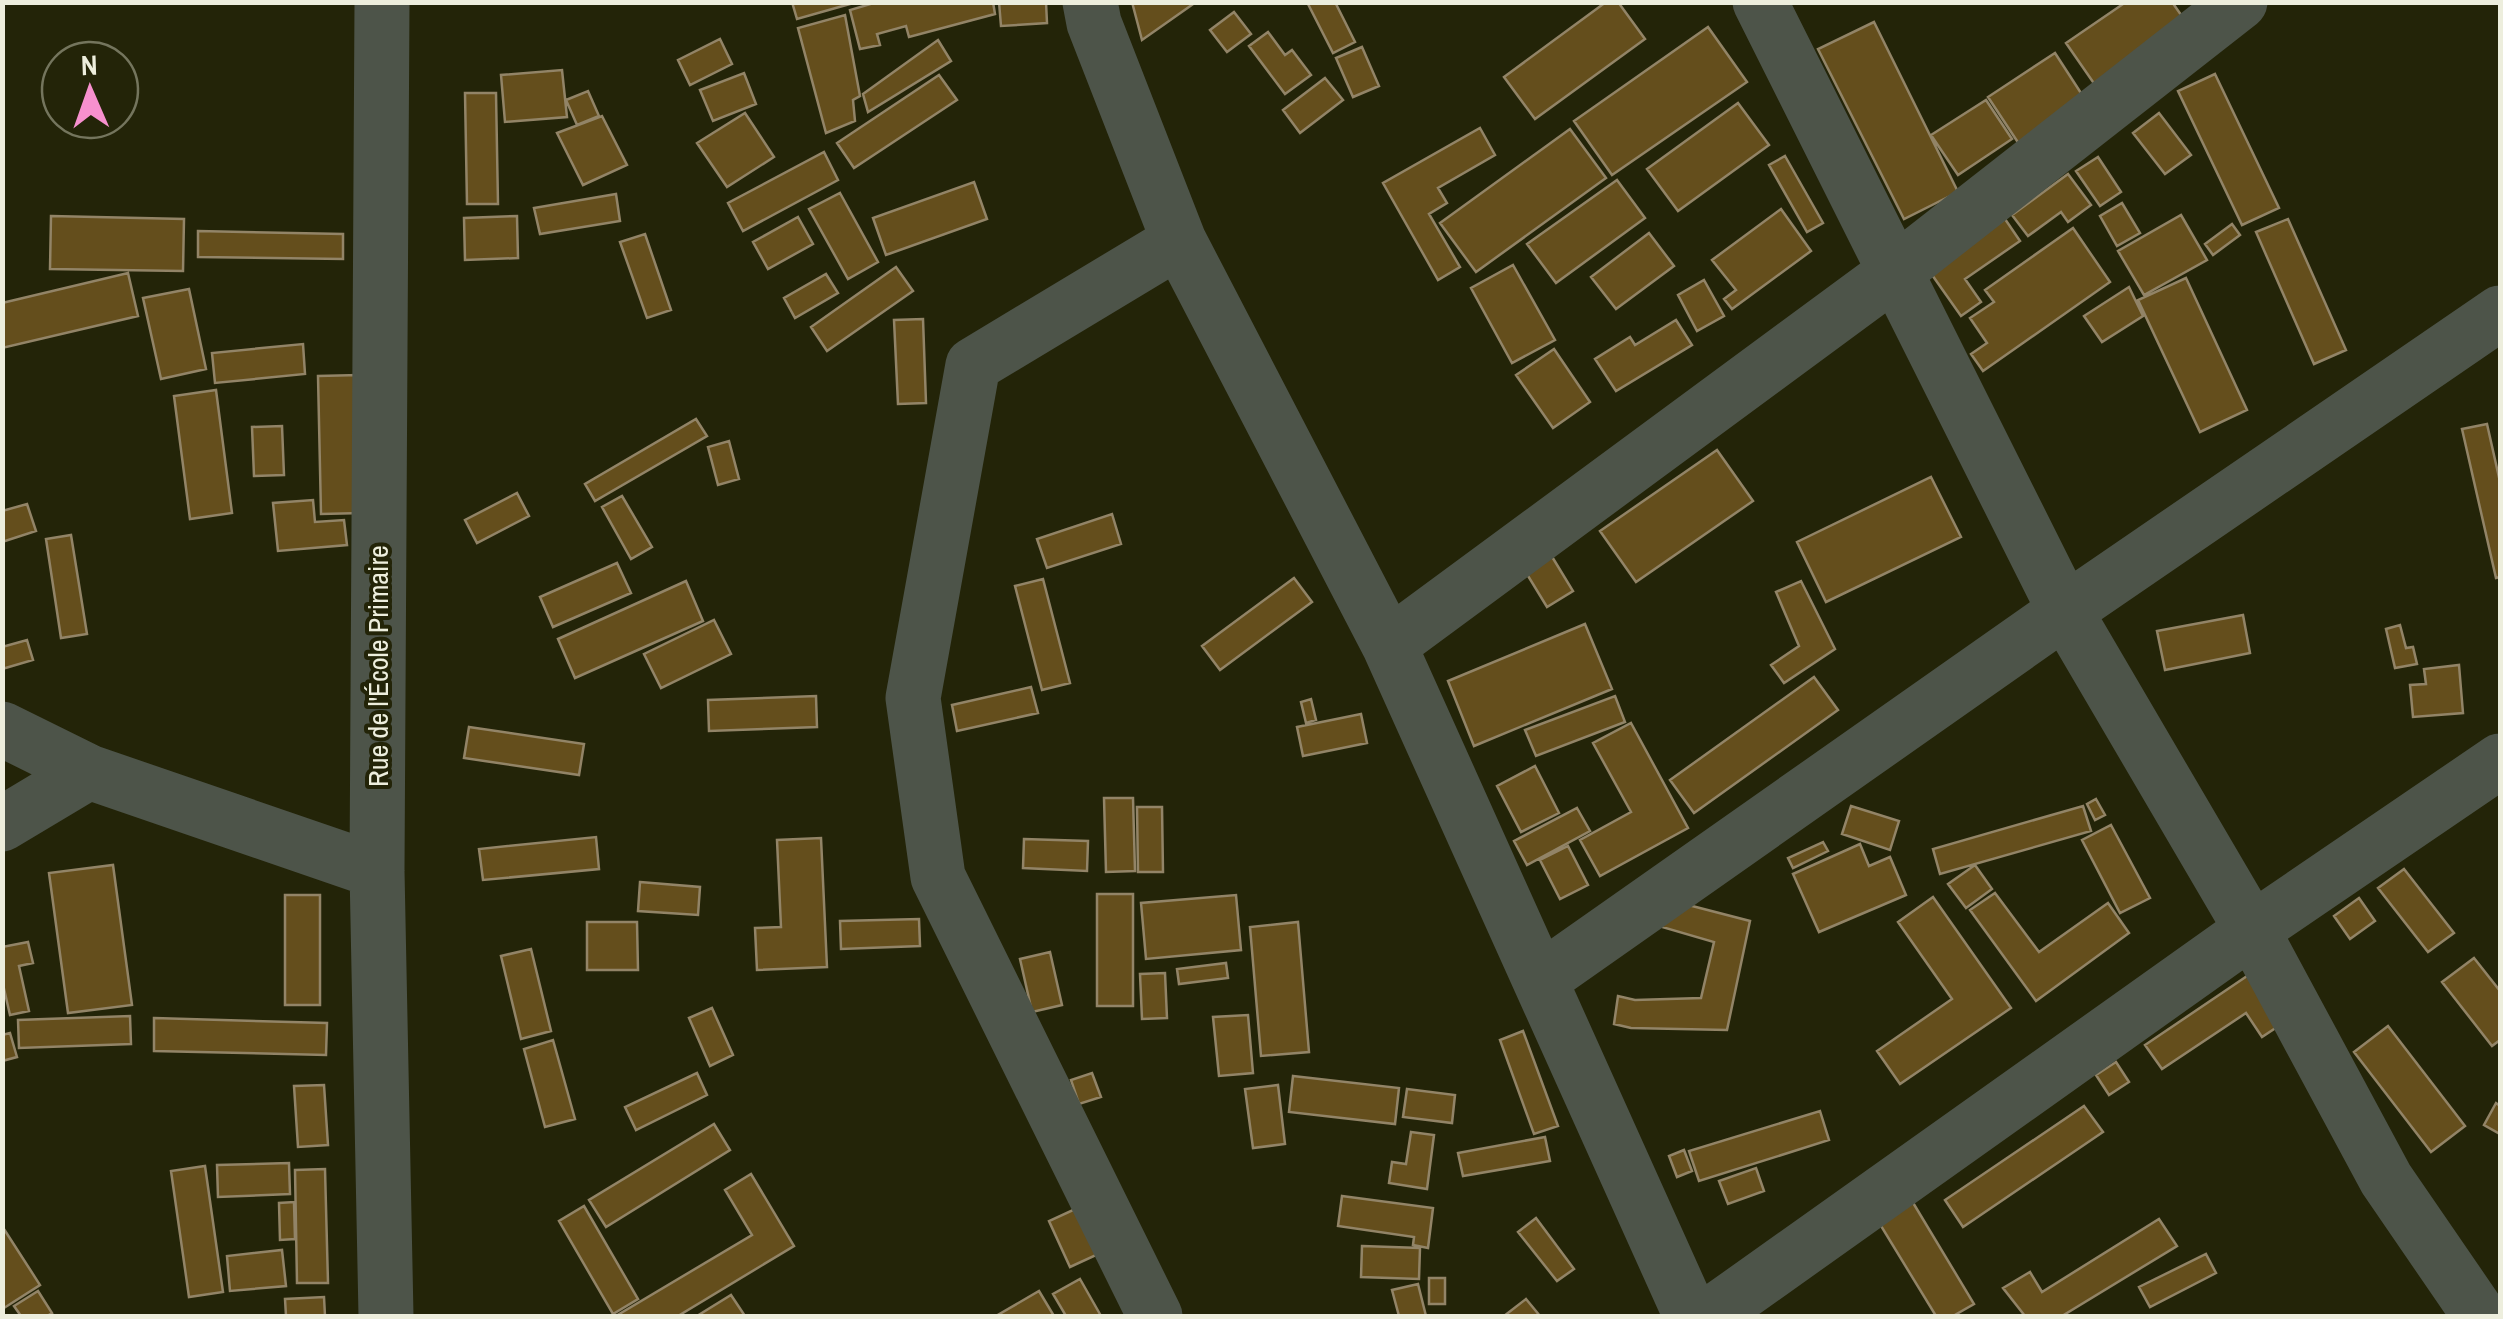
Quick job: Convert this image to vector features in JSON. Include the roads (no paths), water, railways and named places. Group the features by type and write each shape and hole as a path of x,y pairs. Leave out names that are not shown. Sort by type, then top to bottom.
{"street":[{"path":"1090,2 1094,23 1180,241 1389,645 1691,1316"},
{"path":"1760,2 2064,612 2252,930 2386,1179 2480,1316"},
{"path":"1389,645 1895,272 2240,2"},
{"name":"Rue de l'École Primaire","path":"382,9 377,870 386,1316"},
{"path":"1154,1316 938,877 913,698 972,365 1180,241"},
{"path":"1540,980 2064,612 2500,313"},
{"path":"2,729 88,772 377,870"},
{"path":"1709,1316 2252,930 2500,762"},
{"path":"2,824 88,772"}]}
